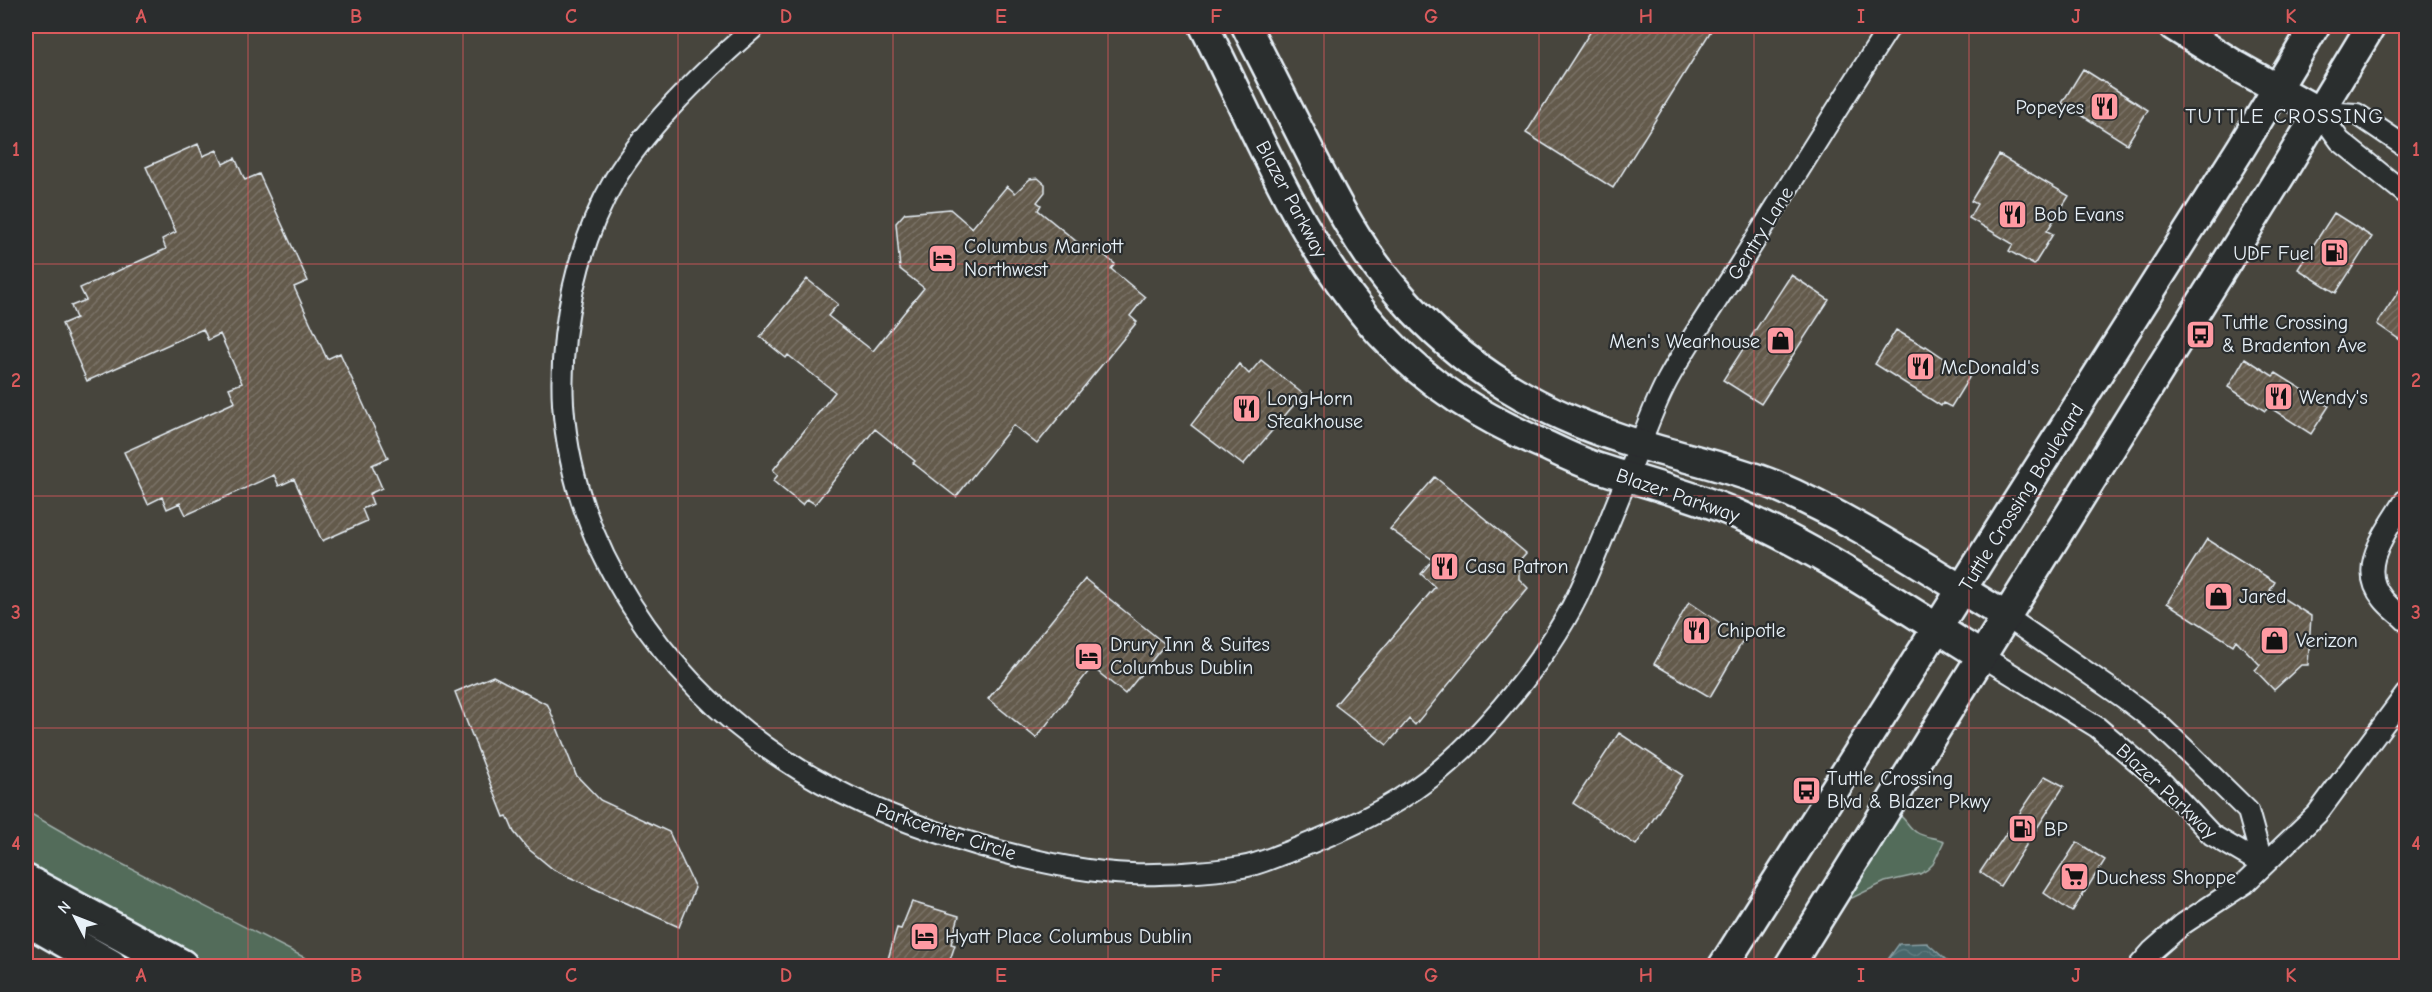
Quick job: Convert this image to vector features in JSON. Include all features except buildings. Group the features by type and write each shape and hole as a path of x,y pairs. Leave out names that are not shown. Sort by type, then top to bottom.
{"highway":[{"path":"26,882 181,966"},
{"path":"26,918 110,966"}],"street":[{"name":"Parkcenter Circle","path":"756,26 718,58 648,133 616,178 589,230 565,329 561,371 566,435 581,500 602,554 614,578 658,643 725,714 753,738 827,786 874,809 919,827 999,852 1068,867 1132,874 1249,867 1337,833 1387,808 1434,775 1490,721 1517,688 1546,649 1575,602 1640,445"},
{"name":"Blazer Parkway","path":"1204,26 1311,238 1327,265 1382,335 1424,375 1464,405 1504,427 1579,460 1735,513 1814,552 2097,727 2164,784 2212,835 2264,866"},
{"name":"Blazer Parkway","path":"1246,26 1340,209 1380,271 1416,313 1471,362 1522,397 1561,417 1640,445 1726,469 1790,492 1863,529 2007,617 2124,698 2157,723 2192,756 2247,811 2264,866"},
{"name":"Gentry Lane","path":"1640,445 1666,383 1890,26"},
{"path":"2173,26 2319,112 2340,141 2406,194"},
{"name":"Tuttle Crossing Boulevard","path":"1723,966 1963,591 2315,26"},
{"path":"1789,966 2371,26"},
{"path":"2319,112 2357,114 2406,147"},
{"path":"2406,499 2377,547 2371,565 2373,582 2382,599 2406,621"},
{"path":"2139,966 2152,951 2183,924 2244,884 2317,814 2406,694"}],"shaded area":[{"path":"26,26 2406,26 2406,966 321,966 87,846 26,811"}],"green space":[{"path":"26,811 87,846 321,966 210,966 26,865"},
{"path":"1899,815 1916,832 1944,841 1933,864 1920,874 1885,882 1849,898"}],"water":[{"path":"1927,943 1953,966 1885,966 1899,944"}],"place":[{"name":"Popeyes","path":"2105,107"},
{"name":"Bob Evans","path":"2013,214"},
{"name":"UDF Fuel","path":"2335,253"},
{"name":"Columbus Marriott Northwest","path":"943,258"},
{"name":"Tuttle Crossing & Bradenton Ave","path":"2201,334"},
{"name":"Men's Wearhouse","path":"1781,341"},
{"name":"McDonald's","path":"1920,367"},
{"name":"Wendy's","path":"2278,397"},
{"name":"LongHorn Steakhouse","path":"1246,409"},
{"name":"Casa Patron","path":"1444,566"},
{"name":"Jared","path":"2218,596"},
{"name":"Chipotle","path":"1696,630"},
{"name":"Verizon","path":"2275,640"},
{"name":"Drury Inn & Suites Columbus Dublin","path":"1089,656"},
{"name":"Tuttle Crossing Blvd & Blazer Pkwy","path":"1806,790"},
{"name":"BP","path":"2023,829"},
{"name":"Duchess Shoppe","path":"2075,877"},
{"name":"Hyatt Place Columbus Dublin","path":"924,936"}],"district":[{"name":"TUTTLE CROSSING","path":"2285,116"}]}
